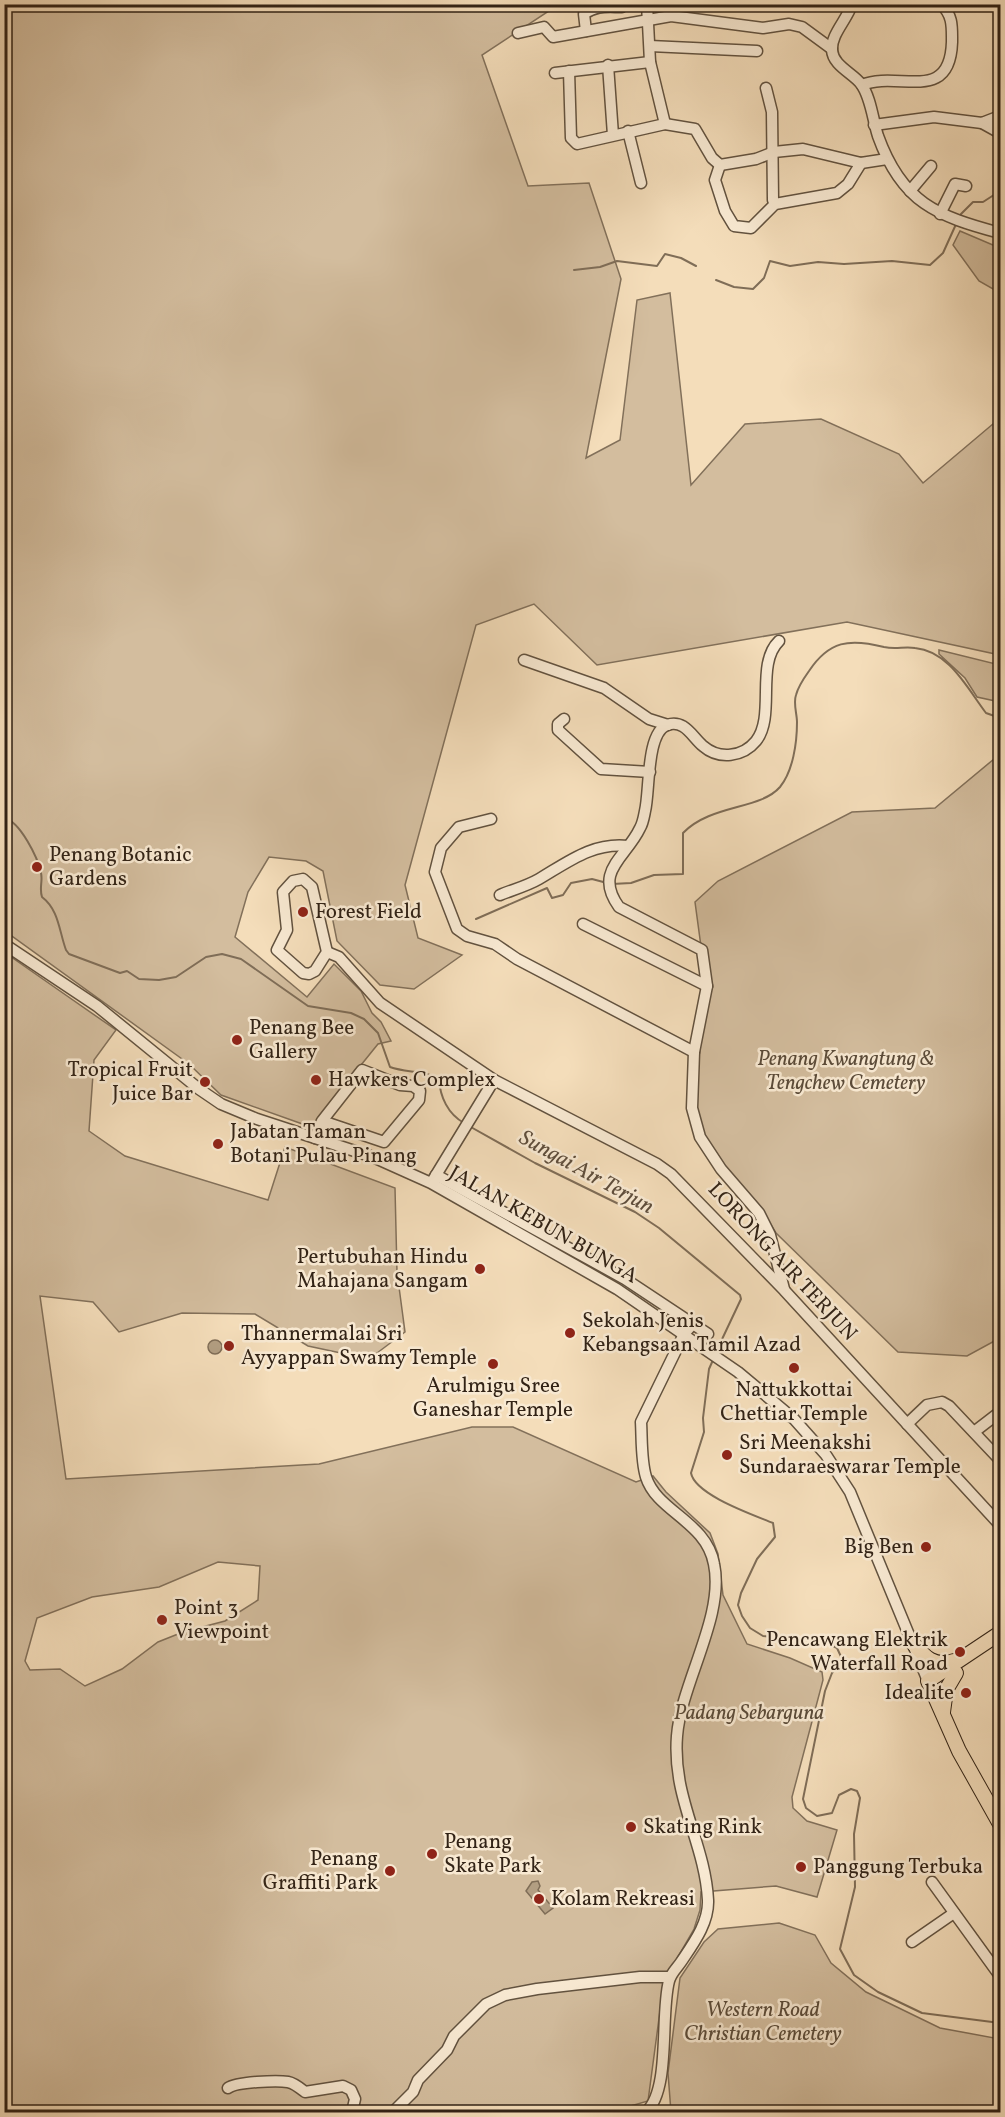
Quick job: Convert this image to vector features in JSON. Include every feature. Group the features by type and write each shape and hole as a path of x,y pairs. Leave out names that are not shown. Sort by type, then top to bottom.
{"main road":[{"path":"929,1685 1000,1633"},
{"path":"911,1641 934,1663 947,1663 963,1658"},
{"path":"929,1685 956,1673 1000,1644"},
{"path":"943,1716 946,1690 956,1673"},
{"path":"929,1685 959,1751 1000,1824"}],"street":[{"path":"647,4 650,62 665,124"},
{"path":"852,4 834,37 832,50 834,59 862,85 886,159 910,191 927,207 964,223 1000,233"},
{"path":"586,31 584,14 591,9 622,7"},
{"path":"862,85 880,81 927,81 939,76 949,63 951,54 952,21 947,7"},
{"path":"519,33 544,27 553,37 671,16 763,28 789,24 802,27 832,50"},
{"path":"650,46 757,51"},
{"path":"555,73 650,62"},
{"path":"609,65 613,135"},
{"path":"569,71 572,141 580,144 665,124 695,129 712,158 720,165"},
{"path":"766,88 772,112 773,200 775,204"},
{"path":"982,123 1000,116"},
{"path":"874,124 934,117 982,123 1000,133"},
{"path":"628,131 641,183"},
{"path":"720,165 756,159 774,152 803,148 861,163 886,159"},
{"path":"720,165 715,180 725,211 734,226 751,228 775,204 837,193 848,184 861,163"},
{"path":"910,191 931,166"},
{"path":"945,216 955,184 966,186"},
{"path":"524,660 604,688 649,719 688,729 701,745 714,753 731,755 746,750 757,739 764,727 772,650 779,641"},
{"path":"564,719 558,724 558,730 601,770 650,772"},
{"path":"649,719 656,734 648,799 641,828 615,863 609,881 611,896 619,907 702,950 707,986 694,1052 692,1108 700,1137 721,1169 759,1212 770,1235 784,1290"},
{"path":"656,734 668,725"},
{"path":"491,819 459,827 441,848 435,872 457,929 467,936 495,944 517,959 694,1052"},
{"path":"500,895 537,881 564,862 595,848 614,845 628,846"},
{"path":"303,879 312,887 327,952 315,971 309,974 303,973 278,953 277,947 287,930 283,892 293,881 303,879"},
{"path":"583,924 707,986"},
{"name":"JALAN KEBUN BUNGA","path":"4,944 97,1006 199,1089 221,1104 257,1119 434,1179 617,1289 724,1361 794,1419 832,1464 850,1492 929,1685"},
{"name":"LORONG AIR TERJUN","path":"327,952 339,957 380,1003 494,1080 657,1164 672,1174 784,1290 1000,1525"},
{"path":"315,1138 322,1121 360,1071 364,1070 400,1085 413,1086 420,1091 419,1100 382,1143 322,1121"},
{"path":"494,1080 434,1179 624,1279 708,1334"},
{"path":"646,2112 654,2103 660,2079 664,2009 670,1977 704,1922 708,1903 705,1878 678,1785 676,1760 680,1715 716,1588 714,1564 706,1542 692,1526 656,1494 646,1479 641,1422 684,1334 693,1324"},
{"path":"907,1424 927,1406 942,1402 1000,1460"},
{"path":"974,1432 1000,1412"},
{"path":"932,1882 1000,1976"},
{"path":"912,1942 954,1913"},
{"path":"393,2112 413,2092 418,2080 447,2050 454,2036 486,2004 505,1995 557,1986 640,1977 670,1977"},
{"path":"228,2088 234,2083 282,2082 291,2082 305,2091 343,2086 351,2090 355,2099 351,2112"}],"green space":[{"path":"5,5 558,5 482,55 528,186 589,183 621,279 586,458 620,440 637,300 670,293 691,485 745,424 821,419 899,454 923,483 1000,418 1000,655 847,622 597,665 534,604 476,625 405,885 418,938 462,955 414,989 380,985 337,941 323,871 306,861 269,857 248,892 235,937 307,997 334,964 361,991 372,1013 381,1022 391,1041 378,1044 311,1127 221,1095 189,1064 5,931"},
{"path":"960,231 1000,248 1000,293 979,281 953,245"},
{"path":"939,650 1000,665 1000,702 977,697 965,678 939,654"},
{"name":"Penang Kwangtung & Tengchew Cemetery","path":"1000,754 1000,1338 967,1356 898,1352 776,1233 758,1204 709,1148 691,1114 707,991 695,902 718,881 852,812 935,808"},
{"name":"Padang Sebarguna","path":"4,952 116,1030 94,1060 89,1131 125,1156 268,1200 285,1147 395,1188 397,1272 405,1332 369,1359 308,1346 255,1314 182,1313 119,1332 93,1302 40,1296 66,1479 319,1464 472,1427 513,1427 636,1482 653,1476 666,1492 710,1533 718,1554 723,1595 747,1644 790,1658 822,1672 823,1680 792,1797 793,1808 807,1821 837,1830 817,1897 776,1886 701,1892 700,1910 694,1929 664,1981 648,2101 610,2112 5,2112","holes":["218,1562 260,1566 258,1600 225,1621 183,1632 158,1642 122,1669 85,1686 60,1669 30,1670 25,1661 37,1618 92,1597 159,1587"]},
{"name":"Western Road Christian Cemetery","path":"779,1923 815,1935 831,1963 866,1992 940,2028 1000,2039 1000,2112 671,2112 668,2073 680,1978 704,1942 718,1929"}],"shaded area":[{"path":"215,1340 220,1342 222,1347 220,1352 215,1354 210,1352 208,1347 210,1342"},
{"name":"Kolam Rekreasi","path":"538,1881 540,1886 538,1890 553,1908 545,1914 526,1891 532,1882"}],"waterway":[{"path":"958,217 973,202 983,202 1000,191"},
{"path":"716,280 734,287 753,289 764,278 770,261 790,266 818,262 844,264 892,261 930,265 943,253 957,222"},
{"path":"574,270 600,267 617,261 657,266 665,254 681,258 696,266"},
{"path":"612,884 631,883 654,875 683,874 683,833 707,817 760,800 780,787 788,773 795,748 797,692 803,680 824,653 841,644 860,643 889,648 911,648 938,656 956,672 986,713 1000,718"},
{"name":"Sungai Air Terjun","path":"4,818 22,833 36,858 42,879 42,897 55,914 69,954 120,973 127,971 139,979 159,980 176,977 206,957 222,954 241,959 308,1006 351,1013 364,1019 378,1033 390,1067 428,1074 439,1079 446,1104 453,1115 464,1123"},
{"path":"476,919 547,888 552,898 563,895 571,883 592,879 607,883"},
{"name":"Sungai Air Terjun","path":"469,1126 535,1163 635,1212 659,1228 740,1295 741,1299 716,1352"},
{"name":"Sungai Air Terjun","path":"713,1360 709,1369 703,1418 704,1432 691,1473 695,1481 714,1496 773,1523 775,1537 757,1559 741,1593 738,1605 742,1616 750,1628 763,1636 825,1642 837,1648 843,1661 832,1673 825,1691 803,1799 806,1808 817,1816 832,1813 839,1795 851,1789 857,1791 860,1798 854,1834 855,1887 840,1949 854,1975 878,1992 922,2013 1000,2023"}],"place":[{"name":"Penang Botanic Gardens","path":"37,867"},
{"name":"Forest Field","path":"303,912"},
{"name":"Penang Bee Gallery","path":"237,1040"},
{"name":"Hawkers Complex","path":"316,1080"},
{"name":"Tropical Fruit Juice Bar","path":"205,1082"},
{"name":"Jabatan Taman Botani Pulau Pinang","path":"218,1144"},
{"name":"Pertubuhan Hindu Mahajana Sangam","path":"480,1269"},
{"name":"Sekolah Jenis Kebangsaan Tamil Azad","path":"570,1333"},
{"name":"Thannermalai Sri Ayyappan Swamy Temple","path":"229,1346"},
{"name":"Arulmigu Sree Ganeshar Temple","path":"493,1364"},
{"name":"Nattukkottai Chettiar Temple","path":"794,1368"},
{"name":"Sri Meenakshi Sundaraeswarar Temple","path":"727,1455"},
{"name":"Big Ben","path":"926,1547"},
{"name":"Point 3 Viewpoint","path":"162,1620"},
{"name":"Pencawang Elektrik Waterfall Road","path":"960,1652"},
{"name":"Idealite","path":"966,1693"},
{"name":"Skating Rink","path":"631,1827"},
{"name":"Penang Skate Park","path":"432,1854"},
{"name":"Panggung Terbuka","path":"801,1867"},
{"name":"Penang Graffiti Park","path":"390,1871"},
{"name":"Kolam Rekreasi","path":"539,1899"}]}
